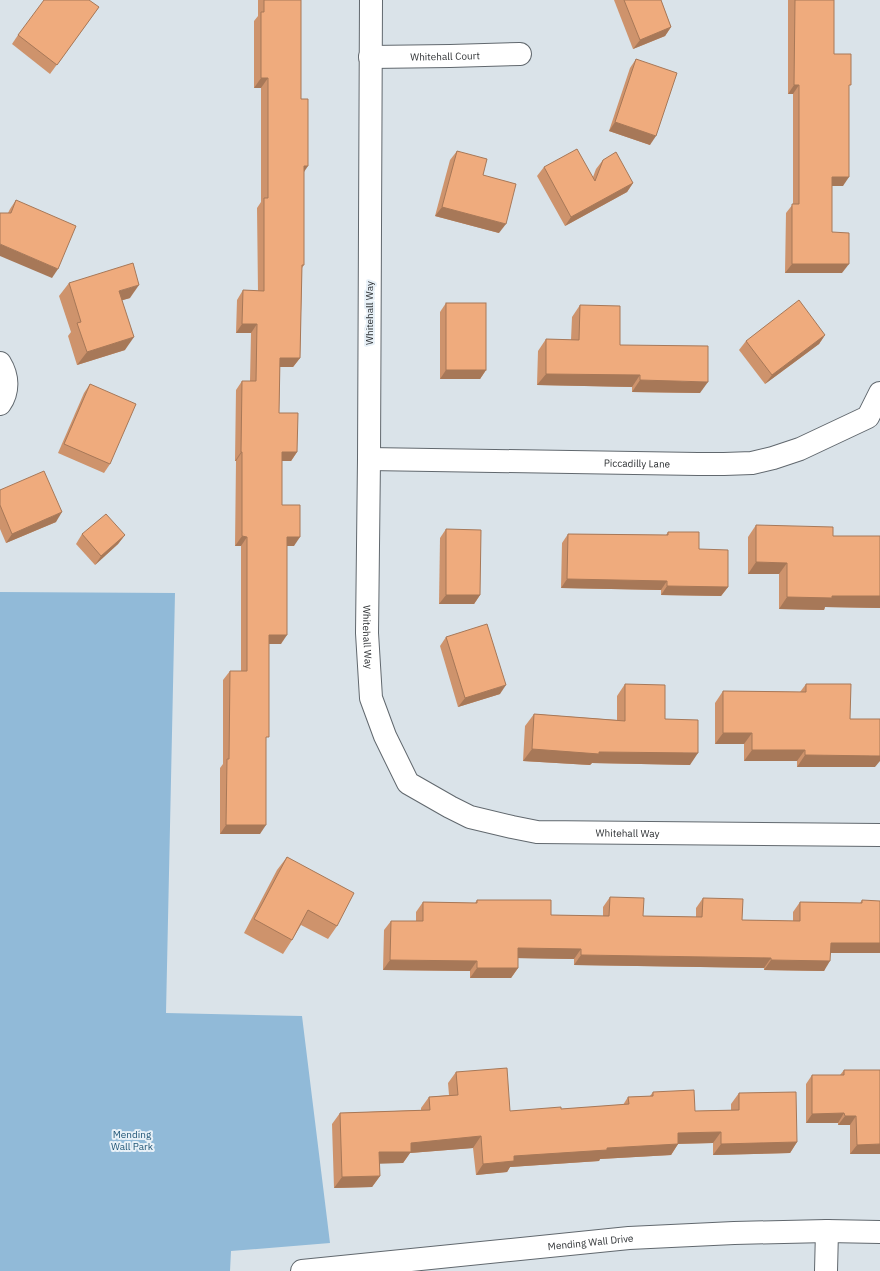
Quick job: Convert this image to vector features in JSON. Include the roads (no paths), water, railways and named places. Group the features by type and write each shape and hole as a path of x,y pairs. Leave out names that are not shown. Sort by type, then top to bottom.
{"street":[{"name":"Whitehall Way","path":"371,0 367,633 371,698 385,736 408,783 470,817 537,832 880,835"},
{"name":"Whitehall Court","path":"370,57 520,54"},
{"path":"0,363 6,375 7,387 0,404"},
{"name":"Piccadilly Lane","path":"369,459 704,464 752,463 800,449 868,417 880,392"},
{"path":"826,1271 827,1231"},
{"name":"Mending Wall Drive","path":"302,1271 418,1265 629,1238 707,1234 827,1231 880,1232"}],"park label":[{"name":"Mending Wall Park","path":"132,1140"}]}
